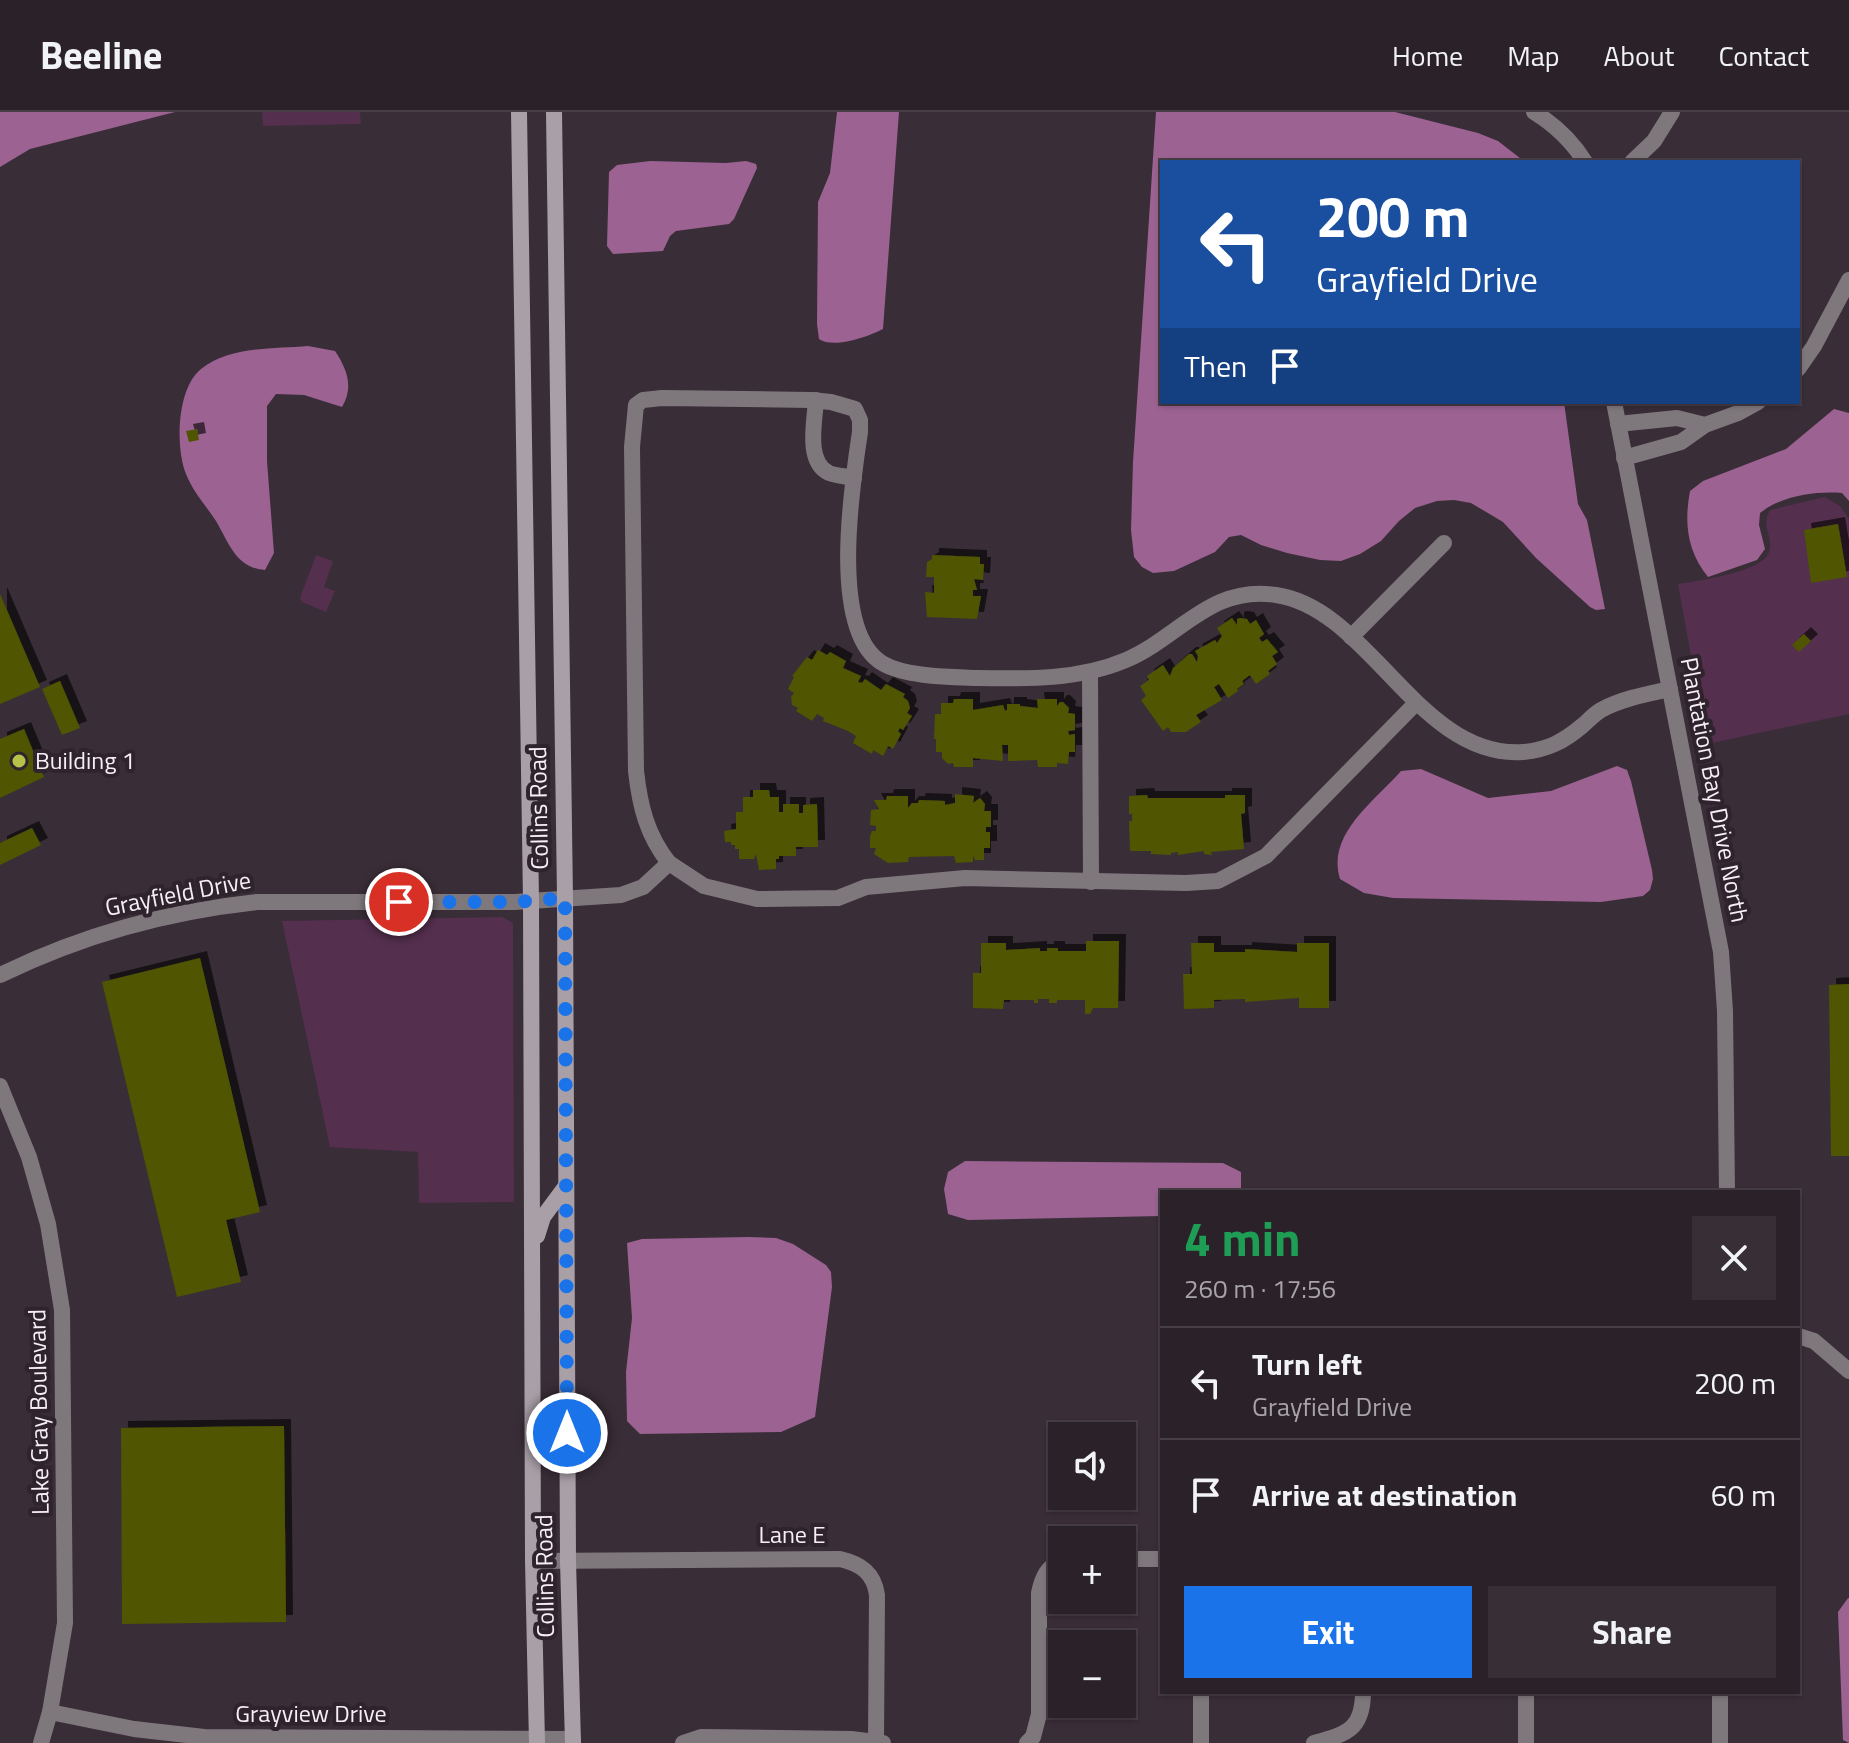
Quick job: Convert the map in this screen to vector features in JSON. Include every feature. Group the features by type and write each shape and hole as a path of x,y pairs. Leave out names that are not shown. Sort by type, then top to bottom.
{"main road":[{"name":"Collins Road","path":"519,112 531,901 533,1561 537,1741"},
{"name":"Collins Road","path":"554,112 565,898 568,1561 573,1741"},
{"path":"532,1253 543,1217 566,1186"}],"street":[{"path":"1534,112 1574,145 1584,160"},
{"path":"1634,160 1654,141 1672,112"},
{"path":"1800,366 1849,280"},
{"path":"1416,703 1266,856 1218,881 1091,882 965,878 866,887 838,898 757,899 704,886 669,863 655,844 640,808 636,771 632,447 636,405 643,400 662,398 816,400 855,409 860,420 860,432 849,523 849,578 854,622 867,648 881,663 901,670 955,677 1047,678 1090,672 1127,660 1214,602 1240,594 1277,595 1308,603 1351,637 1416,703 1475,743 1501,753 1564,742 1598,711 1670,689"},
{"path":"816,400 814,442 818,463 829,473 854,478"},
{"name":"Plantation Bay Drive North","path":"1614,404 1721,952 1725,1011 1727,1190"},
{"path":"1624,458 1681,442 1705,425 1754,404"},
{"path":"1618,424 1677,418 1705,425"},
{"path":"1351,637 1444,543"},
{"path":"1090,672 1091,882"},
{"name":"Grayfield Drive","path":"0,975 90,936 227,905 257,902 531,901 621,895 643,887 669,863"},
{"name":"Lake Gray Boulevard","path":"0,1086 29,1157 48,1224 62,1310 65,1623 50,1712 41,1743"},
{"path":"1800,1337 1814,1341 1849,1371"},
{"name":"Lane E","path":"533,1561 840,1559 855,1563 868,1571 877,1595 880,1742"},
{"path":"1136,1559 1160,1559"},
{"path":"1027,1743 1033,1737 1039,1714 1039,1593 1048,1571"},
{"path":"1201,1694 1201,1743"},
{"path":"1314,1743 1349,1731 1361,1714 1363,1694"},
{"path":"1526,1694 1526,1743"},
{"path":"1720,1694 1720,1743"},
{"name":"Grayview Drive","path":"50,1712 174,1735 282,1741 573,1741"},
{"path":"683,1743 701,1737 880,1742"}],"shaded area":[{"path":"0,112 175,112 30,149 0,167"},
{"path":"262,112 360,112 361,124 263,126"},
{"path":"837,112 899,112 883,329 860,338 833,343 819,339 817,324 818,202 830,173"},
{"path":"1156,112 1395,112 1478,133 1498,141 1522,160 1160,160 1160,404 1564,404 1578,504 1587,520 1605,609 1590,607 1536,558 1503,522 1471,503 1454,500 1437,501 1415,508 1381,541 1341,561 1287,553 1241,535 1229,537 1215,552 1174,571 1153,573 1142,567 1134,557 1131,530"},
{"path":"650,161 746,161 756,164 757,168 729,224 676,231 663,251 613,254 607,246 609,172 617,165"},
{"path":"308,346 335,351 346,371 348,392 342,407 304,395 276,394 267,406 267,461 274,553 265,570 255,568 234,553 189,480 180,449 183,403 193,378 201,369 225,356 252,350"},
{"path":"1834,409 1849,413 1849,501 1842,493 1821,493 1799,496 1768,507 1760,513 1759,525 1765,549 1757,560 1708,577 1691,547 1687,514 1690,491 1703,481 1786,449"},
{"path":"1825,497 1840,506 1849,519 1849,714 1707,744 1678,584 1755,565 1769,552 1766,522 1770,510"},
{"path":"316,555 333,561 324,587 335,591 326,612 302,602 300,598"},
{"path":"1617,766 1627,770 1631,781 1652,870 1650,890 1643,896 1601,902 1393,898 1364,893 1340,879 1340,847 1346,833 1401,771 1421,769 1488,798 1551,791"},
{"path":"502,917 513,923 514,1202 419,1203 418,1152 330,1147 282,921"},
{"path":"965,1161 1223,1163 1241,1172 1241,1190 1160,1190 1160,1216 968,1220 948,1214 944,1189 948,1172"},
{"path":"776,1238 793,1244 826,1265 831,1272 832,1287 815,1417 781,1432 640,1434 627,1421 626,1372 632,1318 627,1243 642,1239"},
{"path":"1848,1598 1849,1743 1843,1740 1838,1612"}],"building":[{"path":"197,429 199,440 189,442 186,431"},
{"path":"1838,524 1847,577 1811,583 1804,530"},
{"path":"932,555 980,557 980,564 984,564 983,580 974,579 977,590 973,590 973,596 981,596 977,619 927,617 925,592 934,593 934,577 926,577 927,562"},
{"path":"0,594 40,687 0,704"},
{"path":"1232,618 1237,625 1240,618 1247,619 1250,624 1256,620 1264,634 1259,638 1262,642 1267,639 1278,652 1272,656 1277,664 1268,671 1270,674 1256,684 1250,675 1228,698 1219,684 1214,687 1222,700 1196,715 1201,722 1186,732 1171,732 1168,727 1163,731 1141,700 1146,696 1140,686 1149,680 1147,676 1163,665 1170,676 1173,668 1189,654 1197,662 1195,651 1215,640 1217,643 1222,636 1217,628"},
{"path":"1804,634 1811,641 1799,652 1792,645"},
{"path":"818,650 827,655 830,652 846,661 843,668 861,676 858,682 862,683 865,679 881,690 886,684 905,694 903,697 910,708 907,713 912,716 903,730 900,728 898,731 901,734 893,749 888,746 883,756 873,750 872,754 853,743 856,736 848,731 823,721 824,718 817,714 812,721 792,705 794,693 788,689 792,676 807,657 812,660"},
{"path":"60,681 80,728 62,735 42,689"},
{"path":"954,699 973,699 973,710 1003,705 1005,711 1007,704 1038,708 1037,699 1057,699 1057,706 1063,702 1069,708 1068,713 1075,714 1075,730 1068,731 1069,735 1075,734 1075,752 1069,752 1068,764 1038,767 1037,760 1008,761 1008,745 1002,745 1003,761 973,758 973,767 954,767 953,763 948,764 942,758 942,752 936,752 934,739 935,714 941,714 941,703 953,703"},
{"name":"Building 1","path":"24,729 44,777 0,798 0,739"},
{"path":"753,790 769,790 770,797 779,797 779,812 783,812 783,804 799,804 799,813 803,813 803,805 817,804 818,847 796,847 796,856 779,856 776,859 776,869 759,870 756,854 754,859 739,859 739,849 735,849 731,842 725,842 724,831 736,829 736,812 743,812 743,797 753,797"},
{"path":"955,794 974,796 973,803 980,798 985,804 984,811 991,811 991,827 986,827 986,832 990,832 990,848 984,848 984,860 975,860 973,855 973,862 956,863 954,856 909,857 908,862 888,863 874,854 876,848 870,848 870,836 872,831 876,831 876,826 870,825 871,810 879,809 874,800 886,800 887,796 908,796 908,808 919,800 945,801 945,805 955,803"},
{"path":"1147,795 1148,798 1225,798 1225,795 1245,795 1245,813 1241,814 1244,849 1211,852 1212,855 1204,854 1204,851 1171,855 1130,851 1129,821 1132,821 1132,814 1129,814 1129,796"},
{"path":"32,828 41,845 0,865 0,843"},
{"path":"1086,941 1119,941 1118,1008 1093,1008 1090,1014 1085,1014 1085,1000 1049,1003 1049,999 1038,999 1038,1003 1034,1000 1004,1000 1003,1009 973,1008 973,973 981,973 981,943 1006,943 1006,950 1040,948 1040,951 1047,951 1047,948 1058,948 1058,951 1086,951"},
{"path":"1191,943 1214,943 1214,952 1245,952 1245,949 1297,952 1297,943 1329,943 1329,1008 1299,1008 1299,998 1245,1002 1245,999 1214,1000 1214,1008 1184,1009 1183,974 1192,974"},
{"path":"200,958 260,1212 226,1220 241,1282 177,1297 102,982"},
{"path":"1849,984 1849,1156 1831,1156 1829,985"},
{"path":"284,1426 286,1622 122,1624 121,1428"}],"place":[{"name":"Building 1","path":"19,761"}],"route":[{"path":"399,902 515,902 565,898 567,1433"}]}
